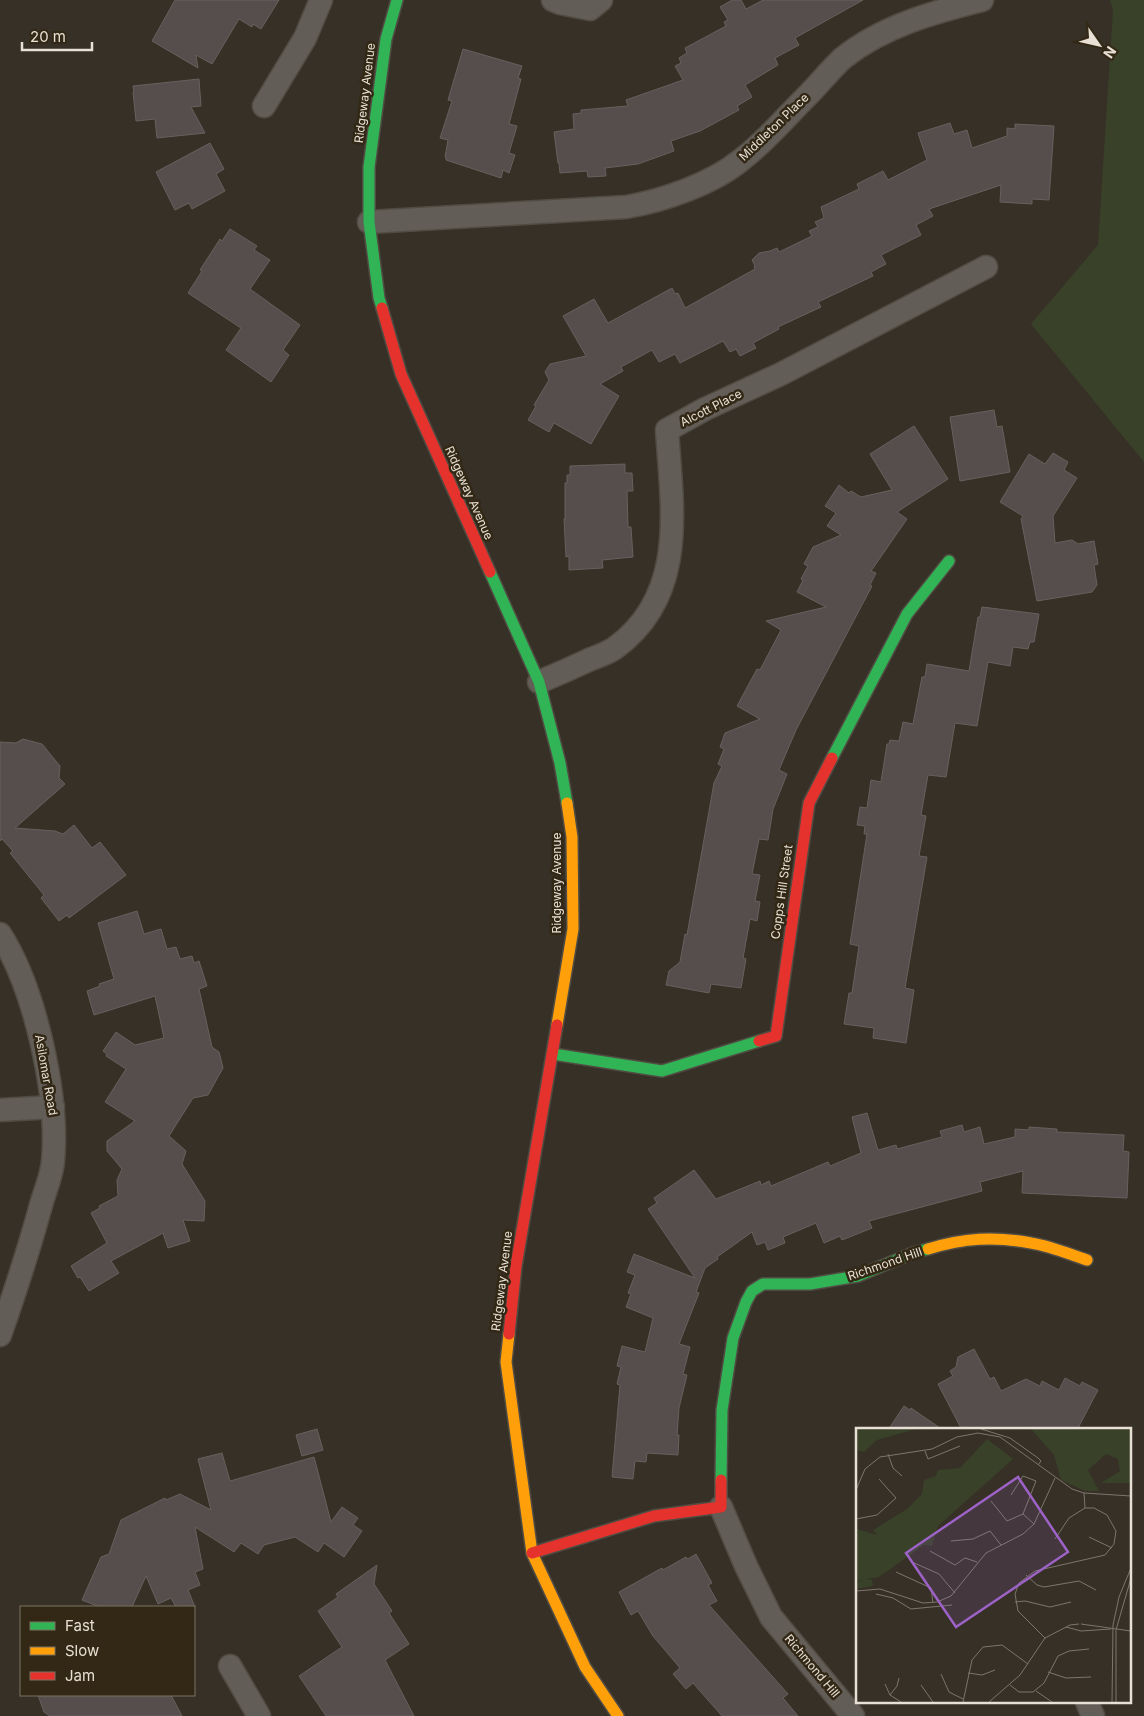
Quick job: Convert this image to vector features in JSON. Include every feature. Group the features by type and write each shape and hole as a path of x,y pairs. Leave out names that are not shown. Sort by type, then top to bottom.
{"street":[{"path":"264,106 305,38 321,0"},
{"name":"Ridgeway Avenue","path":"397,0 386,39 370,167 369,222 379,298 401,374 539,682 560,764 572,837 573,929 516,1266 506,1362 532,1553 585,1667 618,1716"},
{"path":"553,0 590,9 602,0"},
{"name":"Middleton Place","path":"369,222 626,207 645,204 682,192 726,172 741,161 843,59 863,44 884,32 929,14 982,0"},
{"name":"Alcott Place","path":"539,682 614,649 644,622 662,587 670,555 673,527 667,430 705,409 781,374 986,267"},
{"name":"Copps Hill Street","path":"553,1054 662,1071 776,1036 809,803 907,614 949,561"},
{"name":"Asilomar Road","path":"0,934 23,981 39,1034 54,1107 53,1162 35,1229 0,1335"},
{"path":"0,1110 54,1107"},
{"name":"Richmond Hill","path":"854,1716 771,1616 746,1566 722,1507 722,1410 733,1338 746,1302 752,1291 763,1284 810,1284 858,1276 912,1253 967,1239 988,1238 1032,1243 1087,1260"},
{"path":"532,1553 654,1516 722,1507"},
{"path":"230,1666 259,1716"},
{"path":"1088,1704 1093,1716"}],"green space":[{"path":"1110,0 1144,0 1144,462 1031,324 1098,245 1113,10"}],"building":[{"path":"175,0 279,0 261,29 253,24 252,27 239,19 212,64 196,55 198,68 152,41"},
{"path":"732,0 741,0 746,9 763,0 863,0 795,38 799,45 775,58 778,65 745,85 752,97 737,106 739,110 700,131 671,141 674,151 638,164 605,168 606,176 588,177 587,171 560,173 554,132 574,129 573,114 581,113 581,110 628,106 626,100 683,80 675,66 681,63 679,58 687,53 685,48 726,26 724,22 728,20 720,7"},
{"path":"463,49 522,66 518,78 521,79 509,124 517,126 509,153 515,155 509,173 503,170 501,178 446,160 445,157 448,140 440,138 452,101 448,100"},
{"path":"199,79 201,106 191,107 205,133 157,138 155,119 136,121 133,86"},
{"path":"950,123 954,134 967,130 972,148 1007,136 1007,128 1015,129 1015,124 1054,126 1049,200 1032,199 1032,204 1000,202 1001,185 929,209 933,216 916,225 921,235 881,255 886,264 871,272 873,276 818,302 821,307 778,327 779,329 753,343 756,348 740,356 736,349 730,352 723,341 680,363 675,354 659,362 652,350 621,367 623,371 600,384 619,396 591,444 554,423 549,432 528,420 536,406 534,405 549,380 545,372 550,364 586,356 563,316 594,299 608,323 672,288 675,294 678,293 685,308 755,269 752,260 759,253 777,248 779,252 812,236 809,231 818,227 815,222 824,218 821,207 859,189 857,184 883,171 888,180 927,160 918,133"},
{"path":"210,143 224,169 216,174 225,191 192,209 189,203 175,210 156,172"},
{"path":"230,229 257,246 254,250 270,260 250,289 300,325 283,350 289,355 271,382 226,350 241,328 188,293 220,239 222,241"},
{"path":"994,410 997,427 1002,426 1010,472 960,481 950,417"},
{"path":"914,426 948,479 897,512 907,519 871,571 876,573 870,585 872,586 796,730 779,770 787,774 773,809 768,840 759,839 752,874 760,875 755,901 760,902 757,921 750,919 743,958 746,959 741,988 711,984 709,993 666,985 669,971 680,962 685,934 687,935 714,783 722,766 718,764 724,749 720,747 725,733 760,719 737,706 757,669 760,670 781,630 766,621 826,607 797,592 808,566 804,564 813,547 841,535 827,526 836,513 825,506 839,485 849,493 851,491 861,497 892,490 870,454"},
{"path":"1053,453 1068,462 1064,470 1077,478 1053,516 1055,543 1072,540 1078,544 1094,541 1098,564 1094,565 1097,585 1092,592 1037,601 1021,519 1023,516 1000,502 1029,454 1045,464"},
{"path":"625,464 625,473 632,473 633,491 627,491 628,527 631,527 633,557 602,560 603,568 569,570 569,556 566,557 564,519 565,483 567,483 567,475 570,475 570,466"},
{"path":"982,607 1039,614 1034,642 1030,642 1028,649 1013,647 1010,666 988,662 977,726 955,723 946,777 928,775 921,815 926,816 919,856 927,857 905,988 914,990 906,1043 873,1038 874,1028 844,1024 849,993 852,993 859,946 850,944 867,834 864,834 865,826 857,825 860,807 867,808 871,780 881,782 887,744 889,744 890,740 899,741 903,722 913,724 922,677 925,677 927,664 969,671 978,617 980,617"},
{"path":"23,739 42,744 60,766 59,778 65,784 15,828 55,831 63,834 74,825 92,848 100,842 126,875 69,918 67,915 59,921 41,898 44,895 10,853 13,851 2,839 0,841 0,742 16,743"},
{"path":"137,911 144,934 161,929 167,949 176,947 180,959 192,956 194,963 199,961 207,986 199,989 212,1047 219,1052 223,1068 208,1095 193,1098 169,1136 186,1151 182,1164 205,1201 204,1221 183,1220 190,1241 168,1248 163,1233 111,1261 119,1273 89,1291 71,1266 107,1243 91,1213 100,1208 99,1206 118,1196 117,1180 122,1169 107,1151 107,1141 135,1121 105,1102 126,1069 106,1056 107,1054 103,1051 116,1032 135,1045 164,1038 155,996 94,1015 87,991 100,986 99,984 114,979 98,923"},
{"path":"867,1113 878,1150 896,1145 897,1149 942,1137 940,1131 962,1125 964,1132 980,1127 984,1144 1015,1137 1015,1129 1029,1130 1029,1127 1057,1129 1057,1132 1124,1135 1123,1151 1129,1152 1127,1198 1022,1193 1023,1171 980,1182 982,1191 869,1221 872,1228 842,1240 840,1236 824,1243 816,1223 783,1237 785,1243 768,1250 765,1242 757,1245 752,1232 705,1268 696,1292 699,1293 679,1344 690,1347 683,1374 687,1375 679,1408 678,1455 647,1453 646,1462 635,1461 633,1479 612,1477 620,1385 617,1384 621,1367 617,1366 622,1346 645,1352 653,1318 626,1307 631,1294 628,1293 635,1275 627,1272 634,1254 695,1278 648,1209 657,1203 654,1198 694,1170 716,1199 760,1181 761,1185 769,1181 771,1186 828,1162 830,1166 861,1153 852,1117"},
{"path":"974,1349 990,1379 994,1377 1001,1391 1026,1379 1040,1386 1042,1381 1059,1390 1065,1378 1080,1386 1082,1382 1098,1390 1078,1428 961,1428 938,1384 953,1376 950,1371 956,1367 958,1357"},
{"path":"904,1406 910,1410 911,1408 940,1428 889,1428"},
{"path":"317,1429 323,1450 302,1456 296,1435"},
{"path":"222,1453 230,1481 314,1457 331,1522 342,1507 358,1518 353,1525 362,1531 344,1557 324,1543 318,1552 295,1537 264,1545 258,1554 241,1543 234,1552 195,1527 203,1569 195,1572 200,1585 188,1590 195,1606 175,1606 171,1598 158,1604 146,1576 132,1606 97,1606 82,1600 101,1557 109,1554 121,1520 165,1498 166,1500 180,1494 211,1510 198,1459"},
{"path":"696,1554 712,1583 708,1585 717,1601 709,1605 788,1694 783,1698 798,1716 722,1716 693,1683 686,1689 673,1674 680,1668 653,1636 638,1611 631,1615 619,1592 662,1568 663,1570 686,1557 688,1559"},
{"path":"377,1565 374,1584 392,1611 389,1613 409,1644 385,1660 414,1716 326,1716 299,1676 342,1647 318,1611 338,1597 336,1594"},
{"path":"38,1696 172,1696 182,1716 50,1716 44,1712"}],"traffic: fast":[{"path":"382,308 369,222 369,167 386,39 397,0"},
{"path":"832,758 907,614 949,561"},
{"path":"490,572 539,682 560,763 567,803"},
{"path":"553,1054 662,1071 759,1041"},
{"path":"721,1480 722,1410 733,1338 752,1291 763,1284 810,1284 858,1276 913,1253 928,1249"}],"traffic: slow":[{"path":"557,1025 573,929 572,837 567,803"},
{"path":"928,1249 967,1240 1004,1239 1045,1246 1087,1260"},
{"path":"509,1334 506,1362 532,1553 585,1667 618,1716"}],"traffic: jam":[{"path":"382,308 401,374 490,572"},
{"path":"759,1041 776,1036 809,803 832,758"},
{"path":"509,1334 516,1266 557,1025"},
{"path":"532,1553 654,1516 721,1507 721,1480"}]}
